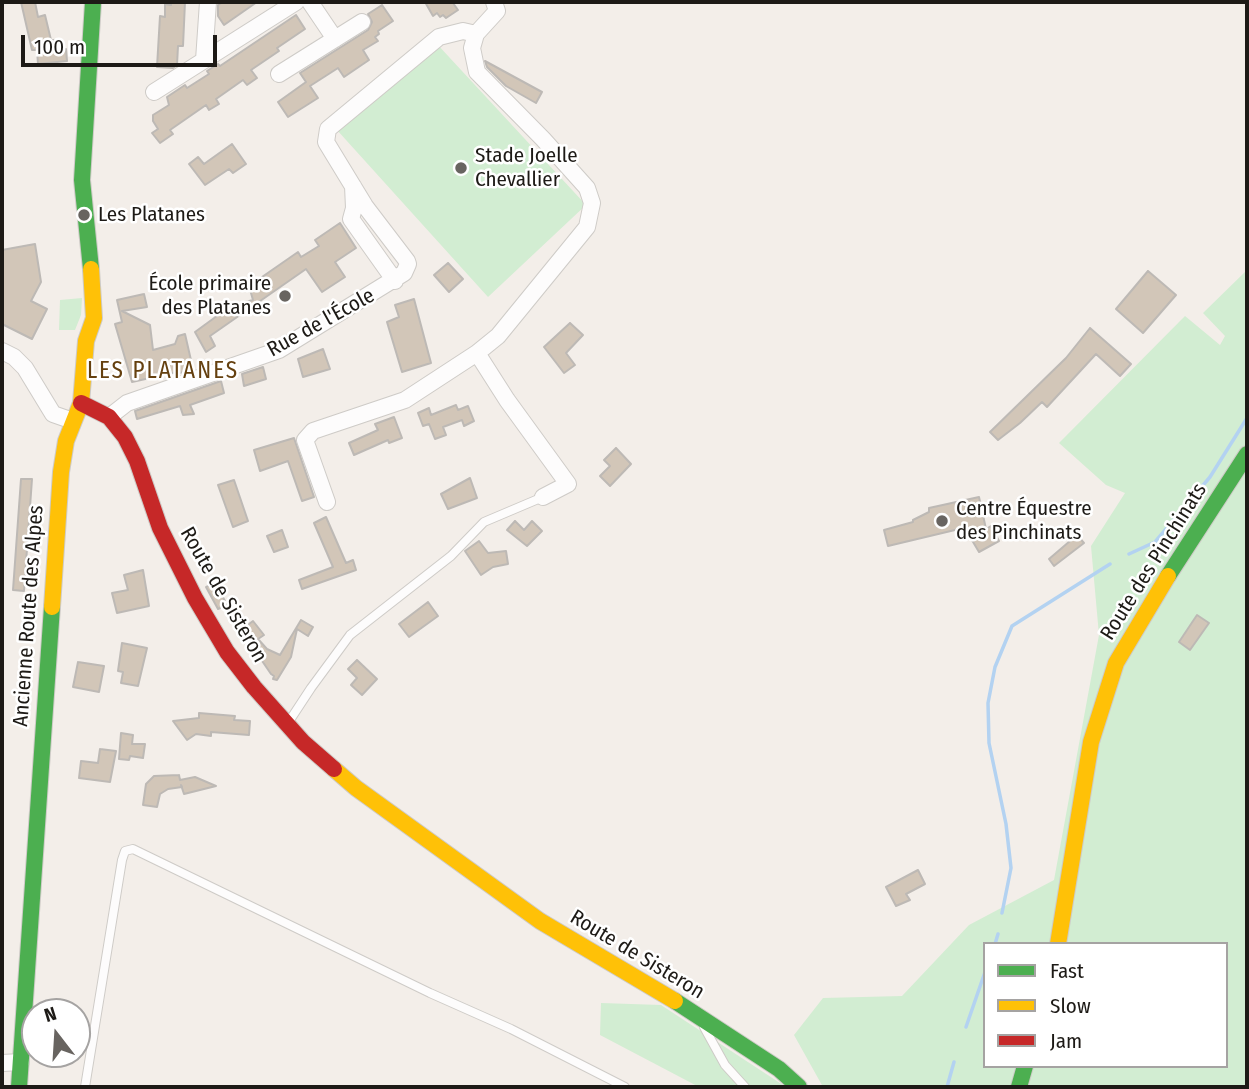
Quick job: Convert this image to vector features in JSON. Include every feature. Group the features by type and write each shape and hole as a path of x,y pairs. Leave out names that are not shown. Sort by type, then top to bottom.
{"main road":[{"path":"81,403 86,341 94,318 82,180 93,2"},
{"name":"Route de Sisteron","path":"81,403 109,417 125,437 137,461 160,528 227,652 303,742 356,788 540,921 698,1016 779,1069 799,1087"},
{"name":"Ancienne Route des Alpes","path":"25,998 61,472 66,441 81,403"},
{"name":"Route des Pinchinats","path":"1058,942 1091,742 1116,663 1247,454"},
{"name":"Ancienne Route des Alpes","path":"19,1087 21,1062"},
{"path":"1019,1087 1024,1068"}],"street":[{"path":"204,60 208,2"},
{"path":"153,92 308,2 334,39"},
{"path":"327,502 305,440 313,431 405,400 477,353 498,336 587,227 592,203 587,188 544,139 477,72 472,48 476,34 498,11 494,2"},
{"path":"278,74 362,22"},
{"path":"395,281 351,219 354,208 353,183 326,142 328,129 439,37 463,32 476,34"},
{"name":"Rue de l'École","path":"109,417 127,403 279,350 404,273 408,264 365,206 353,183"},
{"path":"2,351 14,357 25,368 53,414 73,421"},
{"path":"477,353 507,400 568,484 543,497"},
{"path":"2,1063 21,1062"}],"lane":[{"path":"287,725 350,635 451,556 484,522 543,497"},
{"path":"85,1087 122,860 125,851 133,849 429,993 511,1029 625,1087"},
{"path":"698,1016 725,1065 745,1087"}],"green space":[{"name":"Stade Joelle Chevallier","path":"437,44 586,205 488,297 337,130"},
{"path":"1247,270 1247,1087 823,1087 794,1035 823,998 902,996 969,925 1054,880 1099,635 1091,546 1125,493 1106,485 1059,443 1185,316 1220,345 1225,336 1203,313"},
{"path":"82,298 81,315 75,330 59,330 60,300"},
{"path":"601,1003 661,1005 786,1087 699,1087 600,1035"}],"building":[{"path":"21,2 35,2 38,17 45,15 51,40 59,40 60,50 66,49 67,61 38,64 37,50 32,50"},
{"path":"171,2 185,2 183,46 178,46 177,65 173,68 157,67 160,16 165,17 165,4 171,5"},
{"path":"223,2 257,2 224,25 218,16 218,5"},
{"path":"425,2 455,2 453,3 458,10 446,18 437,13 433,16"},
{"path":"382,5 393,21 378,31 379,34 375,37 378,41 363,50 369,60 344,77 338,68 310,86 318,98 288,117 278,102 306,82 300,73 368,30 372,22 368,14"},
{"path":"296,15 305,29 251,70 257,78 247,85 243,80 216,99 219,104 209,110 206,105 170,130 173,134 160,143 152,133 158,129 153,115 169,105 167,97 185,85 187,88 209,74 207,71 218,64 220,66"},
{"path":"485,61 542,92 536,103 506,86 487,67"},
{"path":"232,144 246,164 233,173 229,169 205,185 189,164 198,157 204,164"},
{"path":"340,223 356,248 335,262 345,277 322,292 306,269 210,336 215,346 206,352 195,332 221,313 219,309 253,300 249,286 298,252 301,257 319,246 315,240"},
{"path":"35,244 41,282 31,301 47,309 32,339 2,324 2,250"},
{"path":"448,263 463,279 449,292 434,275"},
{"path":"1148,271 1176,295 1143,333 1116,309"},
{"path":"144,294 147,307 122,311 150,325 153,350 175,344 178,336 185,334 193,369 132,382 115,324 122,322 117,300"},
{"path":"414,299 431,363 402,372 387,322 399,317 395,305"},
{"path":"570,323 583,335 566,353 575,365 564,373 544,347"},
{"path":"1090,328 1131,364 1120,376 1096,354 1047,407 1042,402 998,440 990,432 1066,358"},
{"path":"323,349 330,369 303,377 298,359"},
{"path":"263,367 266,379 244,386 242,374"},
{"path":"221,381 224,393 190,405 194,414 183,415 180,406 137,419 135,411"},
{"path":"456,405 458,410 468,406 474,421 464,426 462,420 443,427 446,435 435,439 429,424 423,426 418,413 429,408 431,415"},
{"path":"394,417 402,438 389,443 388,440 354,455 349,443 378,430 375,424"},
{"path":"294,438 314,497 302,501 288,461 260,471 254,450"},
{"path":"616,448 631,464 610,486 600,476 610,466 604,460"},
{"path":"470,478 477,498 448,509 441,494"},
{"path":"21,479 32,479 24,591 13,590"},
{"path":"234,480 248,521 233,527 218,485"},
{"name":"Centre Équestre des Pinchinats","path":"979,497 986,529 991,526 999,541 979,552 963,525 955,530 888,546 884,530 913,522 929,512 929,508"},
{"path":"326,517 346,563 353,560 356,570 302,589 299,580 333,567 314,523"},
{"path":"515,521 524,530 532,521 542,531 527,546 507,530"},
{"path":"282,530 288,547 274,552 267,536"},
{"path":"1077,535 1084,543 1054,566 1049,559"},
{"path":"479,541 488,553 506,551 508,564 493,567 481,575 465,551"},
{"path":"143,570 149,606 117,613 112,593 128,590 124,575"},
{"path":"215,582 227,605 218,609 206,587"},
{"path":"428,602 438,616 409,637 399,624"},
{"path":"1197,615 1209,623 1190,650 1179,642"},
{"path":"301,620 313,627 308,636 297,629 291,657 277,680 273,679 274,676 241,630 253,621 264,635 258,639 267,649 280,655"},
{"path":"122,643 147,648 138,686 121,683 123,672 118,671"},
{"path":"357,660 377,679 362,695 351,685 357,678 348,669"},
{"path":"78,662 104,666 99,692 73,687"},
{"path":"199,713 235,716 234,720 250,721 249,735 211,732 211,736 196,734 187,740 173,721 199,718"},
{"path":"121,733 133,735 132,744 145,744 143,758 130,756 129,760 119,759"},
{"path":"100,749 116,751 110,782 79,778 81,761 98,763"},
{"path":"179,775 180,780 195,777 216,786 184,794 182,787 168,789 160,794 157,807 143,805 146,784 154,776"},
{"path":"918,870 925,884 906,894 910,900 896,906 886,887"}],"waterway":[{"path":"1129,554 1155,542 1210,477 1247,418"},
{"path":"1002,913 1011,868 1006,824 989,743 988,703 995,667 1012,626 1110,564"},
{"path":"996,942 998,934"},
{"path":"966,1027 983,978"},
{"path":"947,1087 954,1062"}],"traffic: fast":[{"path":"91,269 82,180 93,2"},
{"path":"1168,576 1247,454"},
{"path":"19,1087 52,607"},
{"path":"675,1001 779,1069 799,1087"},
{"path":"1019,1087 1024,1068"}],"traffic: slow":[{"path":"52,607 61,472 66,441 81,403 86,341 94,318 91,269"},
{"path":"1058,942 1091,742 1116,663 1168,576"},
{"path":"334,769 356,788 540,921 675,1001"}],"traffic: jam":[{"path":"81,403 109,417 125,437 137,461 160,528 195,598 227,652 303,742 334,769"}],"place":[{"name":"Stade Joelle Chevallier","path":"461,168"},
{"name":"Les Platanes","path":"84,215"},
{"name":"École primaire des Platanes","path":"285,296"},
{"name":"Centre Équestre des Pinchinats","path":"942,521"}],"district":[{"name":"LES PLATANES","path":"163,372"}]}
